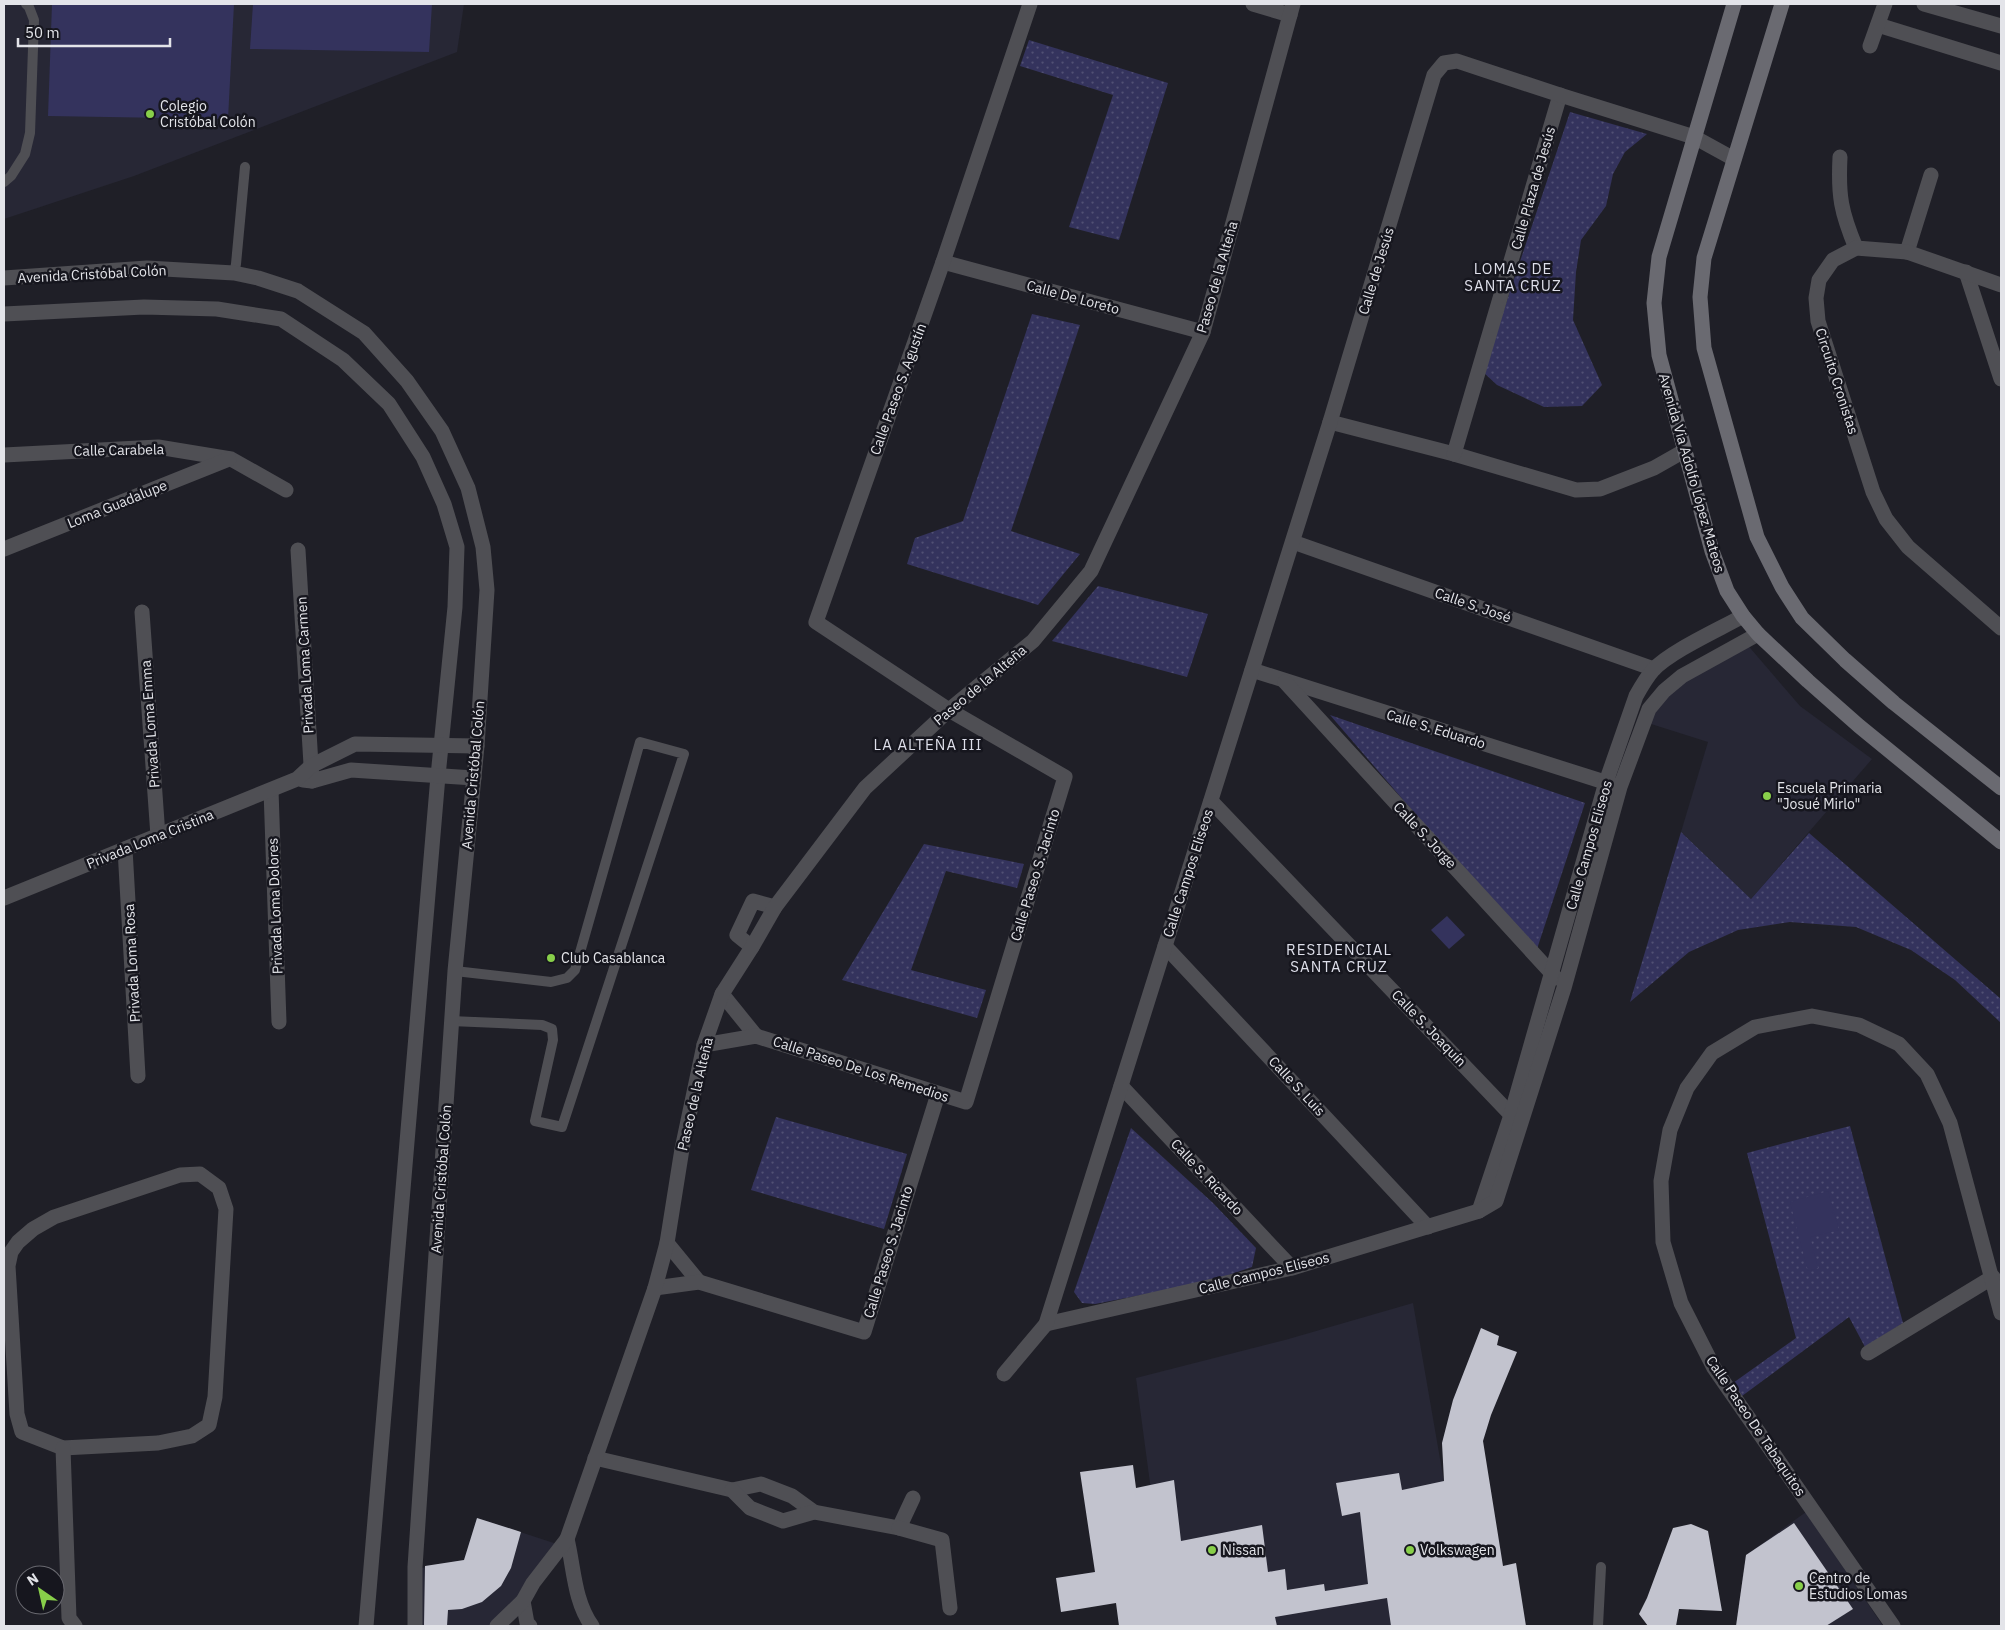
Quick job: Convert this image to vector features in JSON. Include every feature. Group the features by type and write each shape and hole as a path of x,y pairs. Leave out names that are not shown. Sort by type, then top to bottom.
{"main road":[{"name":"Avenida Via Adolfo López Mateos","path":"1734,4 1659,257 1654,303 1659,355 1712,551 1727,591 1743,616 1758,634 1838,708 2001,842"},
{"path":"1782,4 1704,258 1700,297 1704,348 1757,537 1782,587 1802,618 1845,660 1894,703 2001,788"}],"street":[{"name":"Calle Paseo S. Agustín","path":"949,710 816,622 943,262 1030,4"},
{"path":"1253,4 1291,9"},
{"path":"1870,46 1885,4"},
{"path":"1924,4 2001,26"},
{"name":"Paseo de la Alteña","path":"497,1626 523,1601 533,1583 567,1539 655,1288 667,1243 682,1149 704,1044 722,994 752,948 775,907 864,788 949,710 1033,641 1091,571 1203,332 1291,9"},
{"path":"1878,25 2001,63"},
{"name":"Calle de Jesús","path":"1330,422 1434,75 1444,63 1457,60 1694,137 1734,159"},
{"name":"Calle Plaza de Jesús","path":"1454,454 1560,95"},
{"path":"1840,157 1840,196 1844,219 1856,248 1907,252 2001,285"},
{"path":"1907,252 1931,175"},
{"name":"Circuito Cronistas","path":"1856,248 1833,260 1819,280 1817,306 1818,320 1873,492 1886,519 1908,547 2001,628"},
{"name":"Calle De Loreto","path":"943,262 1203,332"},
{"name":"Avenida Cristóbal Colón","path":"4,278 147,268 234,272 298,291 364,333 406,381 442,431 468,488 483,547 487,590 477,746 454,972 415,1567 415,1626"},
{"path":"1966,272 2001,380"},
{"path":"4,314 153,308 217,309 281,320 343,360 389,404 423,457 444,504 457,547 455,607 438,776 366,1626"},
{"path":"1330,422 1454,454 1576,490 1600,489 1654,468 1684,451"},
{"name":"Calle Campos Eliseos","path":"1004,1374 1046,1324 1330,422"},
{"name":"Calle Carabela","path":"4,455 158,447 231,459 286,490"},
{"name":"Loma Guadalupe","path":"4,549 231,459"},
{"name":"Calle S. José","path":"1293,542 1654,669"},
{"name":"Privada Loma Carmen","path":"298,550 312,773"},
{"name":"Privada Loma Emma","path":"142,612 158,836"},
{"name":"Calle Campos Eliseos","path":"1046,1324 1292,1268 1479,1211 1516,1120 1564,988 1636,696 1654,669 1669,657 1743,616"},
{"name":"Calle Campos Eliseos","path":"1516,1120 1552,973 1613,785 1649,709 1664,691 1682,676 1758,634"},
{"name":"Calle S. Eduardo","path":"1252,670 1613,785"},
{"name":"Calle S. Jorge","path":"1285,682 1564,988"},
{"name":"Calle Paseo S. Jacinto","path":"949,710 1065,777 966,1102"},
{"name":"Privada Loma Cristina","path":"4,898 312,773 356,744 477,746"},
{"name":"Privada Loma Cristina","path":"312,773 351,770 474,778"},
{"name":"Privada Loma Dolores","path":"271,790 279,1022"},
{"name":"Calle S. Joaquín","path":"1211,801 1516,1120"},
{"name":"Privada Loma Rosa","path":"125,849 138,1076"},
{"path":"752,948 737,935 753,901 775,907"},
{"name":"Calle S. Luis","path":"1165,946 1428,1227"},
{"name":"Calle Paseo De Los Remedios","path":"722,994 756,1036"},
{"name":"Calle Paseo De Tabaquitos","path":"1893,1626 1714,1368 1680,1302 1663,1242 1661,1181 1670,1130 1687,1088 1712,1053 1755,1027 1812,1016 1859,1025 1899,1044 1926,1074 1950,1123 1993,1277 2001,1313"},
{"name":"Calle Paseo De Los Remedios","path":"704,1044 756,1036 966,1102"},
{"name":"Calle S. Ricardo","path":"1121,1086 1292,1268"},
{"name":"Calle Paseo S. Jacinto","path":"655,1288 699,1282 864,1332 938,1094"},
{"path":"200,1174 220,1188 226,1209 215,1398 209,1425 192,1436 158,1443 63,1448 22,1432 17,1414 8,1266 11,1252 18,1242 33,1229 54,1217 180,1175 200,1174"},
{"path":"667,1243 699,1282"},
{"path":"1868,1353 1993,1277"},
{"path":"63,1448 69,1624"},
{"path":"595,1458 732,1490 761,1484 792,1496 814,1512 899,1528 942,1540 950,1608"},
{"path":"732,1490 750,1508 783,1521 814,1512"},
{"path":"899,1528 913,1498"},
{"path":"567,1539 584,1622"},
{"path":"523,1601 527,1623 530,1626"}],"lane":[{"path":"4,182 25,154 30,133 34,20 26,4"},
{"path":"234,272 245,167"},
{"path":"451,1021 542,1025 552,1029 553,1040 535,1121 562,1127 684,754 640,742 575,970 567,978 551,982 454,972"},
{"path":"1598,1626 1601,1567"}],"shaded area":[{"name":"Colegio Cristóbal Colón","path":"4,4 464,4 457,52 134,176 4,219"},
{"path":"52,4 234,4 228,119 48,116"},
{"path":"253,4 432,4 429,52 250,49"},
{"path":"1029,40 1168,83 1119,240 1069,227 1113,95 1020,66"},
{"path":"1570,112 1647,134 1625,152 1613,174 1606,206 1581,240 1576,272 1573,320 1602,385 1582,406 1544,407 1497,385 1483,372"},
{"path":"1032,314 1080,325 1011,531 1080,554 1038,605 907,564 915,538 963,521"},
{"path":"1098,586 1208,614 1187,677 1052,641"},
{"name":"Escuela Primaria \"Josué Mirlo\"","path":"1745,642 1800,706 1872,759 1751,899 1681,832 1708,742 1648,723 1653,711 1686,677"},
{"path":"1330,715 1585,803 1537,949 1504,917"},
{"path":"1681,832 1751,899 1809,833 2001,999 2001,1023 1955,980 1911,950 1856,927 1790,922 1738,930 1689,952 1630,1002"},
{"path":"924,844 1024,864 1017,888 946,871 911,970 986,990 977,1018 842,980"},
{"path":"1447,916 1465,935 1449,949 1431,930"},
{"path":"776,1117 907,1154 884,1229 751,1190"},
{"path":"1850,1126 1903,1323 1865,1347 1849,1317 1742,1396 1733,1383 1796,1338 1747,1153"},
{"path":"1131,1128 1213,1203 1256,1248 1252,1267 1208,1282 1095,1304 1082,1303 1074,1292"},
{"path":"1828,1191 1839,1230 1810,1237 1818,1268 1808,1271 1790,1202"},
{"path":"1413,1303 1469,1626 1169,1626 1136,1378 1285,1340"},
{"name":"Centro de Estudios Lomas","path":"1806,1512 1883,1626 1736,1626 1746,1555"},
{"path":"477,1518 560,1545 497,1626 417,1626 421,1568 464,1560"}],"building":[{"path":"1481,1328 1499,1336 1497,1345 1517,1352 1491,1415 1483,1441 1503,1566 1516,1563 1526,1626 1391,1626 1387,1598 1275,1617 1277,1626 1119,1626 1116,1603 1061,1612 1056,1578 1095,1572 1080,1472 1133,1465 1136,1488 1174,1480 1181,1541 1262,1525 1268,1572 1285,1569 1287,1590 1324,1584 1325,1591 1368,1584 1360,1512 1342,1516 1336,1483 1399,1473 1402,1490 1444,1481 1442,1443 1453,1400"},
{"path":"477,1518 521,1532 511,1568 501,1586 482,1602 462,1609 448,1610 447,1626 424,1626 425,1566 464,1560"},
{"name":"Centro de Estudios Lomas","path":"1794,1523 1853,1609 1826,1626 1736,1626 1746,1555"},
{"path":"1691,1524 1708,1531 1722,1611 1679,1609 1676,1626 1648,1626 1639,1614 1647,1598 1673,1528"}],"place":[{"name":"Colegio Cristóbal Colón","path":"150,114"},
{"name":"Escuela Primaria \"Josué Mirlo\"","path":"1767,796"},
{"name":"Club Casablanca","path":"551,958"},
{"name":"Nissan","path":"1212,1550"},
{"name":"Volkswagen","path":"1410,1550"},
{"name":"Centro de Estudios Lomas","path":"1799,1586"}],"district":[{"name":"LOMAS DE SANTA CRUZ","path":"1513,278"},
{"name":"LA ALTEÑA III","path":"928,745"},
{"name":"RESIDENCIAL SANTA CRUZ","path":"1339,958"}]}
